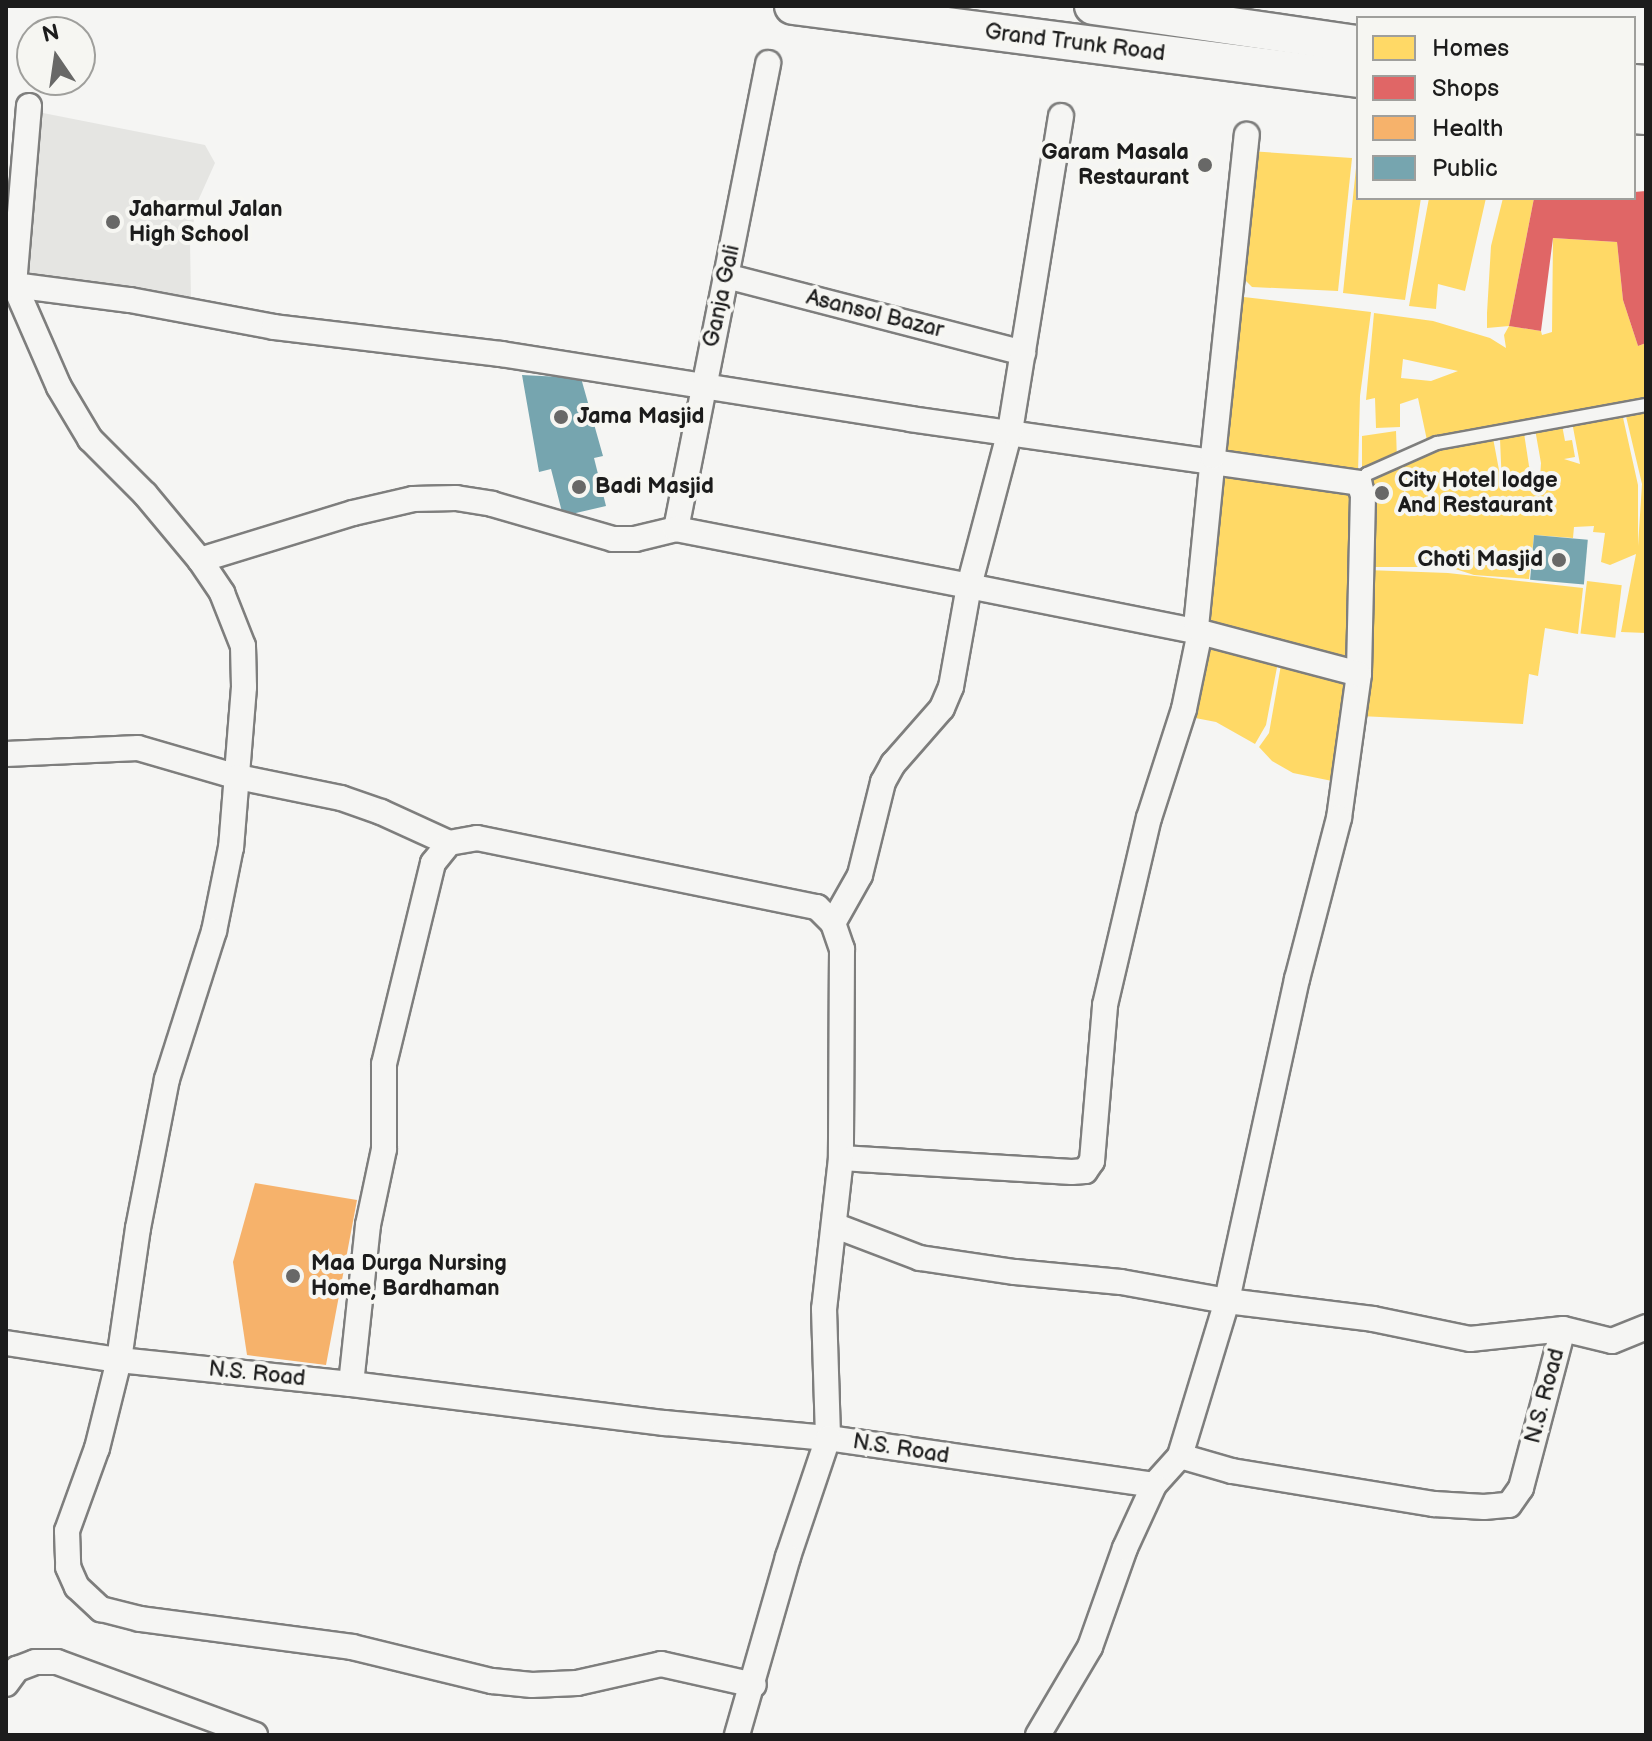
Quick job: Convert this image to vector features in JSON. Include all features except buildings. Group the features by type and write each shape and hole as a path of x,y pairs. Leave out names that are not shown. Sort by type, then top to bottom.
{"main road":[{"name":"Grand Trunk Road","path":"793,6 1356,79"},
{"path":"1093,6 1356,44"}],"street":[{"name":"Ganja Gali","path":"676,529 768,63"},
{"path":"29,106 10,284 59,387 90,439 145,494 200,560 222,593 243,646 238,777 231,847 214,931 167,1079 138,1228 119,1360 97,1448 67,1531 68,1567 77,1587 101,1609 140,1619 352,1647 492,1681 532,1685 577,1683 661,1664 754,1685"},
{"path":"833,923 860,875 883,782 893,764 942,708 951,687 969,586 1010,431 1061,116"},
{"path":"1200,632 1196,627 1247,135"},
{"name":"Asansol Bazar","path":"726,276 1023,353"},
{"path":"10,284 130,300 274,327 501,354 910,419 1359,483 1363,509 1359,674 1339,818 1297,979 1227,1301 1180,1456 1154,1485 1125,1548 1090,1647 1038,1735"},
{"path":"200,560 353,513 413,499 456,498 492,504 613,539 635,539 676,529 969,586 1200,632 1359,674"},
{"path":"841,1158 1085,1171 1092,1161 1105,1005 1149,818 1184,709 1200,632"},
{"path":"6,754 138,748 238,777 341,798 381,812 449,843 477,838 638,868 817,907 833,923 842,949 841,1158 836,1226 824,1309 828,1438 788,1557 754,1685 737,1735"},
{"path":"351,1384 368,1225 384,1149 384,1064 433,863 449,843"},
{"path":"836,1226 920,1258 1015,1272 1121,1282 1227,1301 1373,1319 1470,1339 1563,1329"},
{"name":"N.S. Road","path":"1180,1456 1232,1471 1434,1504 1509,1505 1521,1488 1563,1329 1612,1341 1646,1327"},
{"name":"N.S. Road","path":"6,1343 119,1360 351,1384 665,1423 828,1438 1154,1485"},
{"path":"6,1684 17,1669 35,1662 57,1662 255,1735"}],"lane":[{"path":"1359,483 1367,474 1437,443 1646,405"}],"shaded area":[{"name":"Jaharmul Jalan High School","path":"43,113 205,145 215,163 197,203 190,242 191,298 26,278"}],"place":[{"name":"Garam Masala Restaurant","path":"1205,165"},
{"name":"Jaharmul Jalan High School","path":"113,222"},
{"name":"Jama Masjid","path":"561,417"},
{"name":"Badi Masjid","path":"579,487"},
{"name":"City Hotel lodge And Restaurant","path":"1382,493"},
{"name":"Choti Masjid","path":"1559,560"},
{"name":"Maa Durga Nursing Home, Bardhaman","path":"293,1276"}]}
